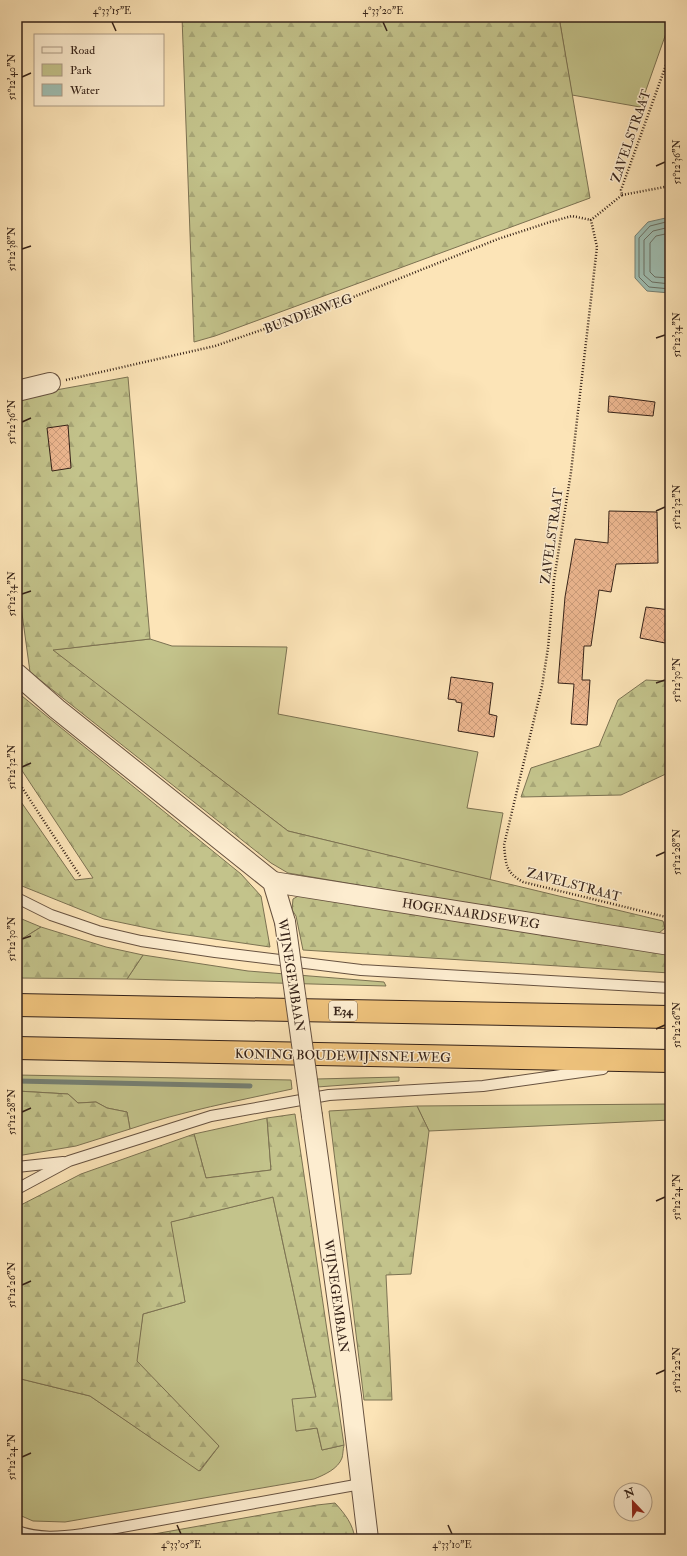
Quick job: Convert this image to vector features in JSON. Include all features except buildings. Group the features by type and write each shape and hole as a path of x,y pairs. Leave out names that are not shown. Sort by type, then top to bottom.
{"highway":[{"name":"E34","path":"17,1005 670,1017"},
{"name":"KONING BOUDEWIJNSNELWEG","path":"17,1048 665,1060"}],"street":[{"path":"17,390 50,383"},
{"path":"17,674 57,709 273,882"},
{"name":"WIJNEGEMBAAN","path":"273,882 285,922 351,1396 368,1539"},
{"name":"HOGENAARDSEWEG","path":"273,882 670,945"}],"lane":[{"path":"17,898 51,915 98,931 141,941 215,952 361,970 670,988"},
{"path":"17,1189 68,1162 211,1116 329,1095 483,1086 665,1060"},
{"path":"17,1167 68,1162"},
{"path":"17,1531 30,1535 56,1537 83,1534 361,1484"}],"path":[{"name":"ZAVELSTRAAT","path":"670,54 621,190 622,195 591,220 597,248 571,472 554,580 548,648 542,686 504,845 507,868 514,877 523,882 666,917 670,920"},
{"path":"622,195 670,186"},
{"name":"BUNDERWEG","path":"50,383 215,346 331,306 498,239 572,216 591,220"},
{"path":"17,780 80,876"}],"green space":[{"path":"182,17 559,17 590,198 215,336 194,342"},
{"path":"559,17 670,17 670,22 640,107 572,95"},
{"path":"128,377 150,639 53,650 288,831 663,921 665,928 659,933 643,933 288,873 271,863 30,672 17,577 17,397"},
{"path":"150,639 172,646 287,647 278,714 478,752 467,808 503,813 490,880 288,831 52,650"},
{"path":"646,680 665,681 670,686 670,772 621,795 521,797 531,768 599,746 618,700"},
{"path":"17,692 241,874 261,896 270,947 166,932 104,919 17,884 17,796 75,880 93,878 17,763"},
{"path":"300,895 670,950 670,973 303,950 296,916 292,910 293,899"},
{"path":"17,917 41,927 17,942"},
{"path":"41,927 106,947 143,955 127,979 17,978 17,942"},
{"path":"143,955 248,971 384,982 386,986 127,979"},
{"path":"17,1075 291,1080 292,1089 190,1112 130,1129 127,1112 107,1108 96,1102 78,1103 68,1094 17,1091"},
{"path":"399,1077 399,1081 317,1087 316,1079"},
{"path":"17,1091 68,1094 78,1103 96,1102 107,1108 127,1112 130,1129 76,1146 17,1156"},
{"path":"670,1104 670,1120 429,1131 417,1106"},
{"path":"417,1106 429,1131 411,1274 386,1275 392,1400 364,1400 329,1111"},
{"path":"295,1114 344,1445 322,1450 317,1428 296,1431 292,1399 316,1397 273,1197 171,1222 185,1302 143,1314 137,1361 219,1446 199,1471 90,1396 17,1378 17,1207 81,1174 194,1134 206,1178 271,1170 267,1118"},
{"path":"267,1118 271,1170 206,1178 194,1134"},
{"path":"273,1197 316,1397 296,1431 317,1428 322,1450 344,1445 340,1462 334,1468 314,1479 65,1522 33,1521 17,1514 17,1378 90,1396 200,1471 219,1446 136,1361 143,1314 185,1302 170,1222"},
{"path":"335,1503 348,1520 355,1539 126,1539 317,1505"}],"water":[{"path":"670,217 670,293 647,291 635,278 635,236 648,222"}],"waterway":[{"path":"17,1081 250,1086"}]}
